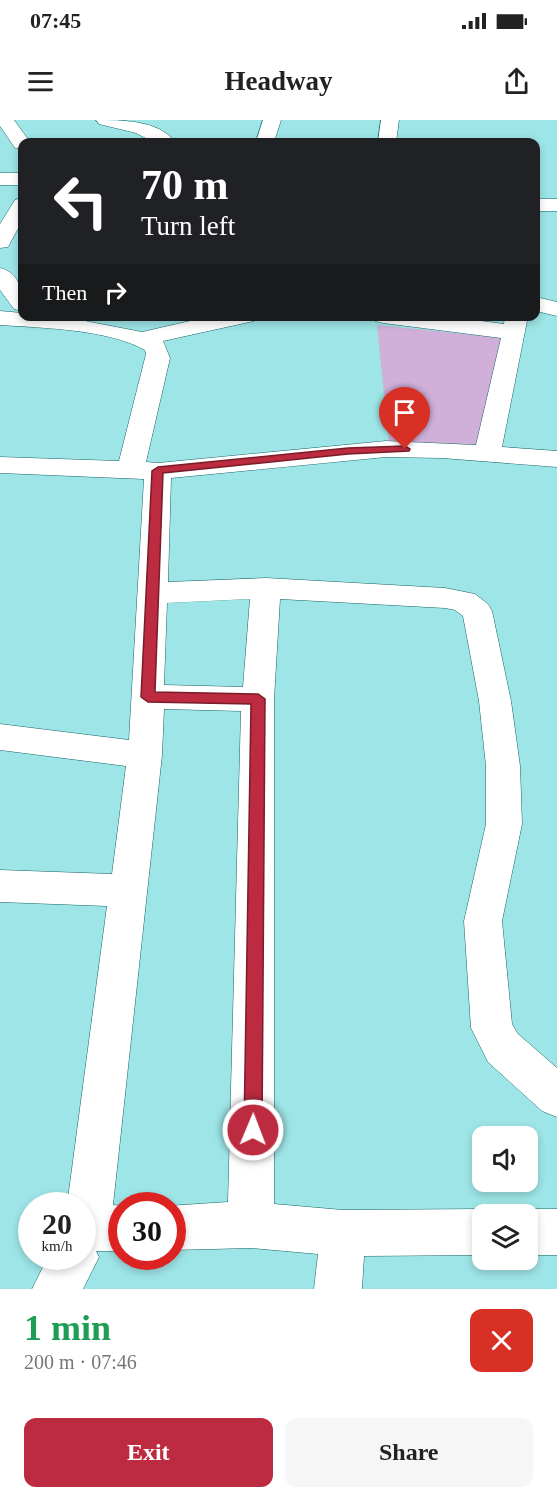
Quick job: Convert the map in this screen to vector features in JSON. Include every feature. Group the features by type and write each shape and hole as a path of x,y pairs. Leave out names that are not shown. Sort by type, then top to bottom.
{"street":[{"path":"4,120 18,139"},
{"path":"106,120 142,129 159,138"},
{"path":"266,138 272,120"},
{"path":"388,138 390,120"},
{"path":"0,179 18,178"},
{"path":"540,205 557,205"},
{"path":"0,242 18,211"},
{"path":"0,275 18,298"},
{"path":"540,305 557,309"},
{"path":"0,318 18,315"},
{"path":"64,321 141,339 153,344 158,358 144,471 154,593 145,755 96,1192"},
{"path":"141,339 223,321"},
{"path":"464,321 515,324 487,454"},
{"path":"0,465 144,471 386,449 557,459"},
{"path":"154,593 266,588 445,598 464,601 477,611 495,701 503,766 504,824 483,921 492,1028 503,1048 557,1096"},
{"path":"251,1225 258,699 266,588"},
{"path":"148,697 258,699"},
{"path":"0,737 145,755"},
{"path":"0,886 129,891"},
{"path":"186,1227 251,1225 343,1233 472,1232"},
{"path":"538,1232 557,1232"},
{"path":"338,1289 343,1233"},
{"path":"57,1289 70,1270"}],"shaded area":[{"path":"377,325 521,340 502,445 389,444"}],"route":[{"path":"253,1130 258,699 148,697 158,471 348,451 405,449"}]}
